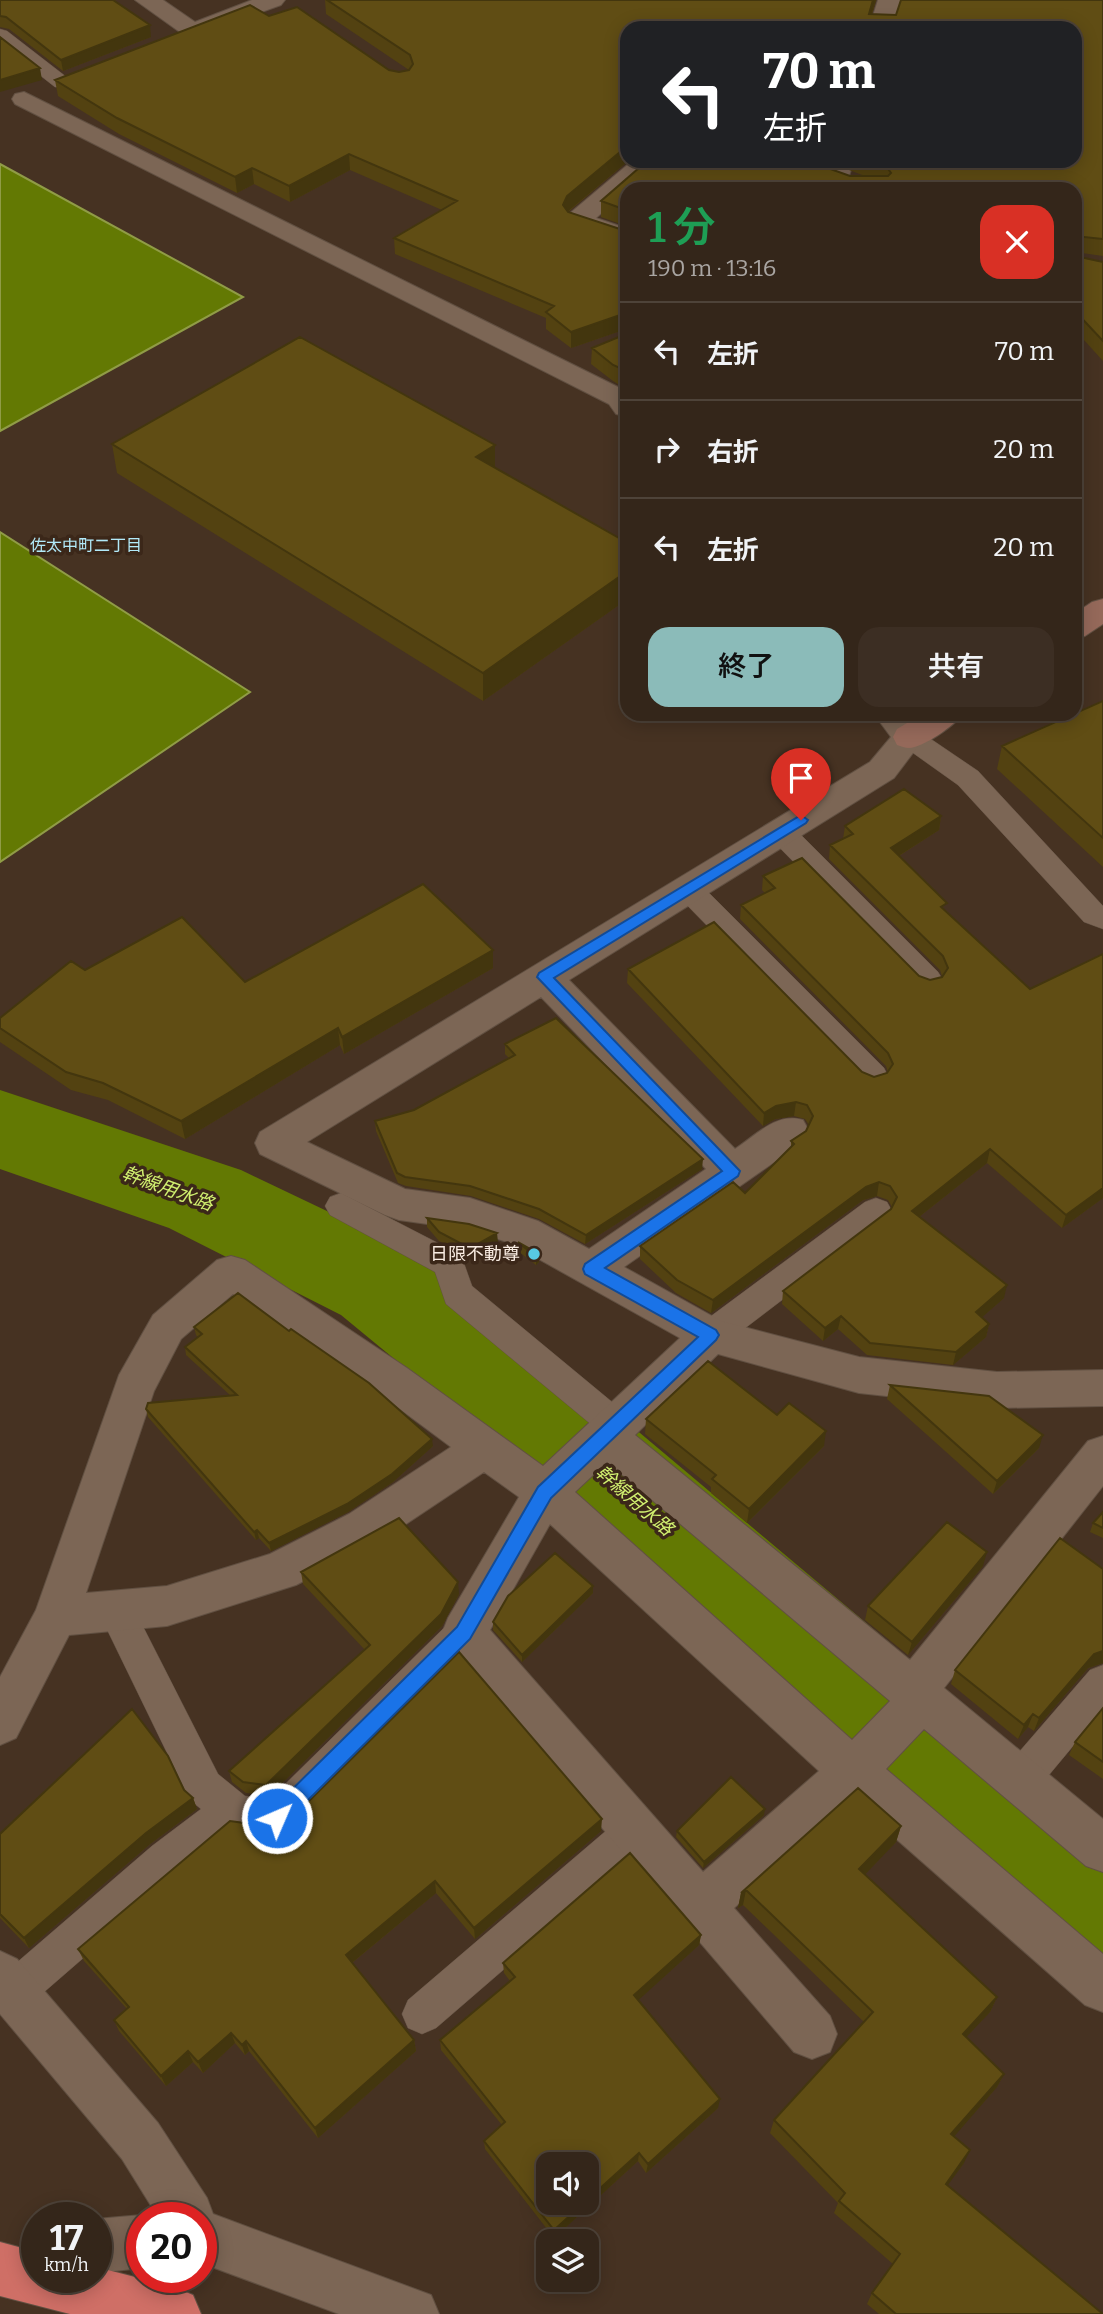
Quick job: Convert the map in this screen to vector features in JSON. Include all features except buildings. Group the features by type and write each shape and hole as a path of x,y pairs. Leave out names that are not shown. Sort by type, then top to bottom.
{"highway":[{"path":"0,2269 174,2314"}],"street":[{"path":"148,0 192,30"},
{"path":"169,40 273,0"},
{"path":"883,21 890,0"},
{"path":"12,103 86,74"},
{"path":"12,103 555,366 620,400"},
{"path":"622,182 639,168"},
{"path":"620,184 578,220 620,235"},
{"path":"555,366 592,353"},
{"path":"1082,623 1103,608"},
{"path":"900,725 882,770 274,1143 399,1204 470,1214 524,1232 710,1335 859,1375 997,1390 1103,1388"},
{"path":"544,977 732,1171"},
{"path":"591,1269 790,1131"},
{"path":"0,1723 56,1616 134,1388 167,1327 231,1272 392,1380 485,1448 550,1488 861,1763 1103,1987"},
{"path":"710,1335 550,1488 464,1633 812,2034"},
{"path":"607,1435 917,1699 1103,1849"},
{"path":"56,1616 167,1606 280,1571 365,1528 485,1448"},
{"path":"700,1906 861,1763 917,1699 1103,1454"},
{"path":"7,1984 140,2141 179,2202"},
{"path":"217,2242 412,2314"},
{"path":"0,2256 21,2254"}],"lane":[{"path":"0,35 62,83"},
{"path":"900,725 968,778 1094,915 1103,919"},
{"path":"781,832 928,981"},
{"path":"688,889 873,1076"},
{"path":"341,1206 449,1264 458,1294 607,1435"},
{"path":"710,1335 876,1211"},
{"path":"116,1611 204,1787 236,1814 277,1818 464,1633"},
{"path":"1020,1780 1103,1682"},
{"path":"7,1984 231,1809"},
{"path":"422,2014 635,1831"}],"shaded area":[{"path":"0,164 243,297 0,431"},
{"path":"0,532 250,692 0,862"}],"waterway":[{"name":"幹線用水路","path":"0,1129 205,1199 378,1284 488,1371 1103,1905"}],"place":[{"name":"日限不動尊","path":"534,1254"}],"district":[{"name":"佐太中町二丁目","path":"86,545"}],"route":[{"path":"277,1818 464,1633 544,1492 617,1426 710,1335 591,1269 732,1171 544,977 801,820"}]}
